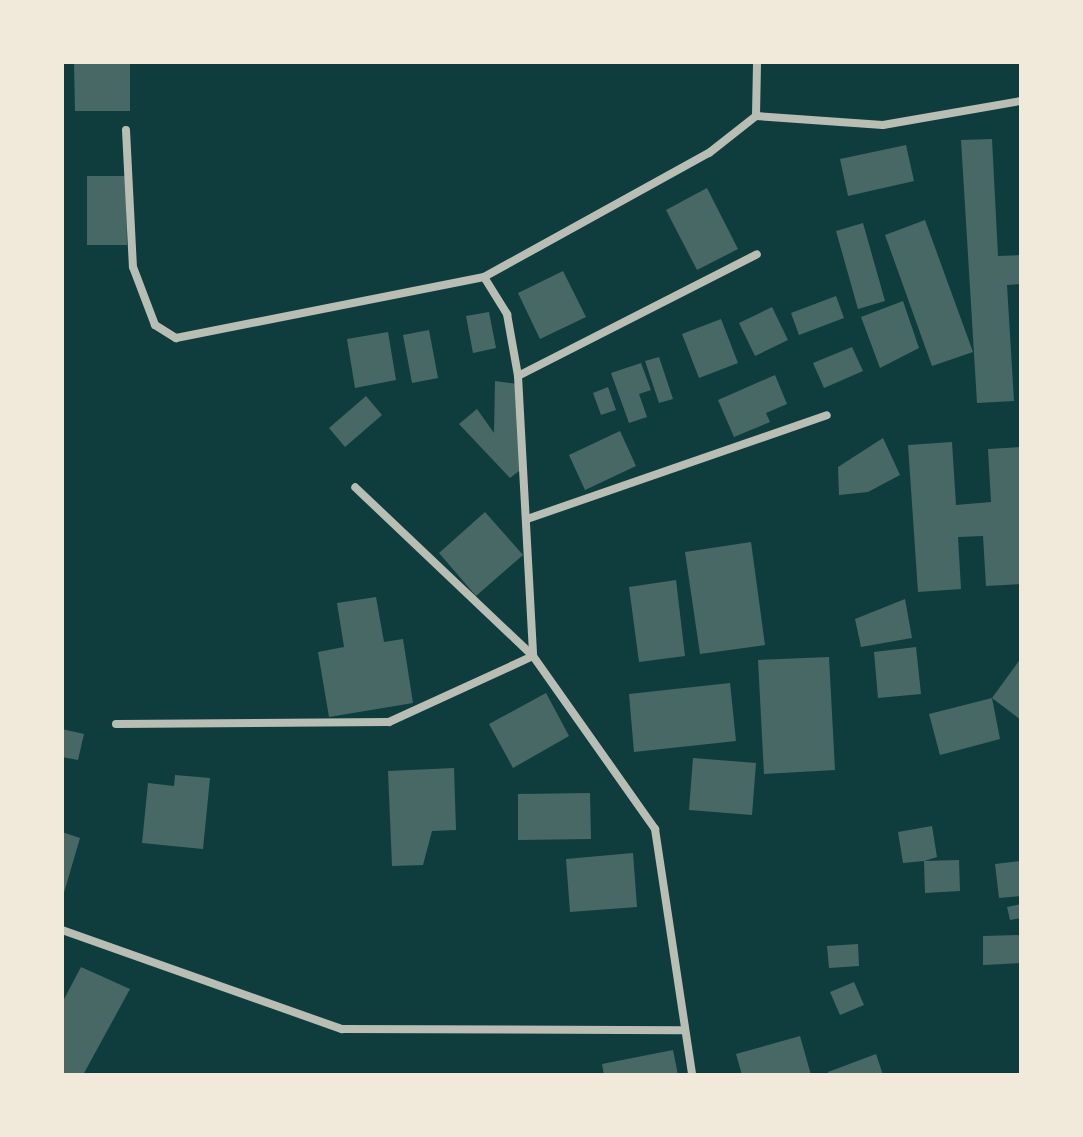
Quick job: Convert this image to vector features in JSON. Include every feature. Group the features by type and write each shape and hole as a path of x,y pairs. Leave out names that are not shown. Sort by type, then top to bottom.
{"street":[{"path":"756,116 757,62"},
{"path":"126,130 133,267 155,325 176,338 484,277 709,153 756,116 883,125 1021,101"},
{"path":"518,376 757,254"},
{"path":"484,277 507,314 518,376 530,518 533,656"},
{"path":"530,518 827,415"},
{"path":"355,487 533,656 655,829 681,1030 692,1075"},
{"path":"116,724 389,722 533,656"},
{"path":"62,930 342,1029 681,1030"}],"building":[{"path":"74,62 130,62 130,111 75,111"},
{"path":"992,139 998,256 1021,255 1021,284 1007,285 1014,401 977,403 961,140"},
{"path":"906,145 914,181 848,196 840,159"},
{"path":"87,176 126,176 127,245 87,245"},
{"path":"707,188 738,249 697,270 666,210"},
{"path":"925,220 973,352 932,366 885,235"},
{"path":"863,223 885,301 858,309 836,231"},
{"path":"563,271 586,317 540,339 518,293"},
{"path":"836,296 844,318 799,335 791,313"},
{"path":"903,301 919,348 880,368 861,317"},
{"path":"772,307 788,340 755,356 739,323"},
{"path":"489,312 496,348 473,353 466,316"},
{"path":"721,319 738,363 699,378 682,334"},
{"path":"429,330 438,378 412,383 403,335"},
{"path":"388,332 396,380 355,388 347,339"},
{"path":"852,347 863,371 824,388 813,363"},
{"path":"659,357 673,399 659,403 645,361"},
{"path":"641,363 651,390 639,394 647,417 629,423 611,373"},
{"path":"775,375 787,404 766,413 770,422 734,437 718,400"},
{"path":"495,381 518,384 523,468 510,478 459,424 477,409 494,433"},
{"path":"608,387 616,410 601,415 593,393"},
{"path":"366,396 382,415 345,447 329,428"},
{"path":"620,431 636,466 585,490 569,455"},
{"path":"883,438 900,475 868,492 839,495 838,467"},
{"path":"952,442 956,505 991,502 988,449 1021,447 1021,584 986,586 983,536 958,537 961,589 918,592 908,445"},
{"path":"485,512 523,555 476,596 439,553"},
{"path":"751,542 765,645 700,654 685,552"},
{"path":"676,580 685,656 639,662 629,587"},
{"path":"376,597 384,642 403,639 413,703 329,717 318,652 344,647 337,603"},
{"path":"905,599 912,638 861,647 855,619"},
{"path":"916,647 921,694 878,698 874,652"},
{"path":"829,657 835,770 764,774 758,660"},
{"path":"1021,658 1021,720 992,698"},
{"path":"730,683 736,741 634,752 629,694"},
{"path":"546,693 569,736 513,768 489,724"},
{"path":"992,698 1000,739 940,755 929,714"},
{"path":"62,729 84,734 78,760 62,757"},
{"path":"693,758 756,763 752,815 689,810"},
{"path":"454,768 456,830 432,831 423,865 392,866 388,771"},
{"path":"175,775 210,778 203,849 142,843 148,783 174,786"},
{"path":"590,793 591,839 518,840 518,794"},
{"path":"932,826 937,857 903,863 898,832"},
{"path":"62,832 80,838 63,896 62,895"},
{"path":"633,853 637,907 570,912 566,859"},
{"path":"959,860 960,891 925,893 924,861"},
{"path":"1021,861 1021,896 999,898 995,864"},
{"path":"1021,904 1021,918 1010,920 1007,907"},
{"path":"1021,935 1021,963 983,965 983,936"},
{"path":"858,944 859,966 829,968 827,946"},
{"path":"81,967 130,989 83,1075 62,1075 62,1003"},
{"path":"854,982 864,1005 840,1015 830,992"},
{"path":"800,1036 811,1075 742,1075 736,1054"},
{"path":"673,1050 678,1075 604,1075 602,1064"},
{"path":"876,1054 883,1075 829,1075 828,1072"}]}
